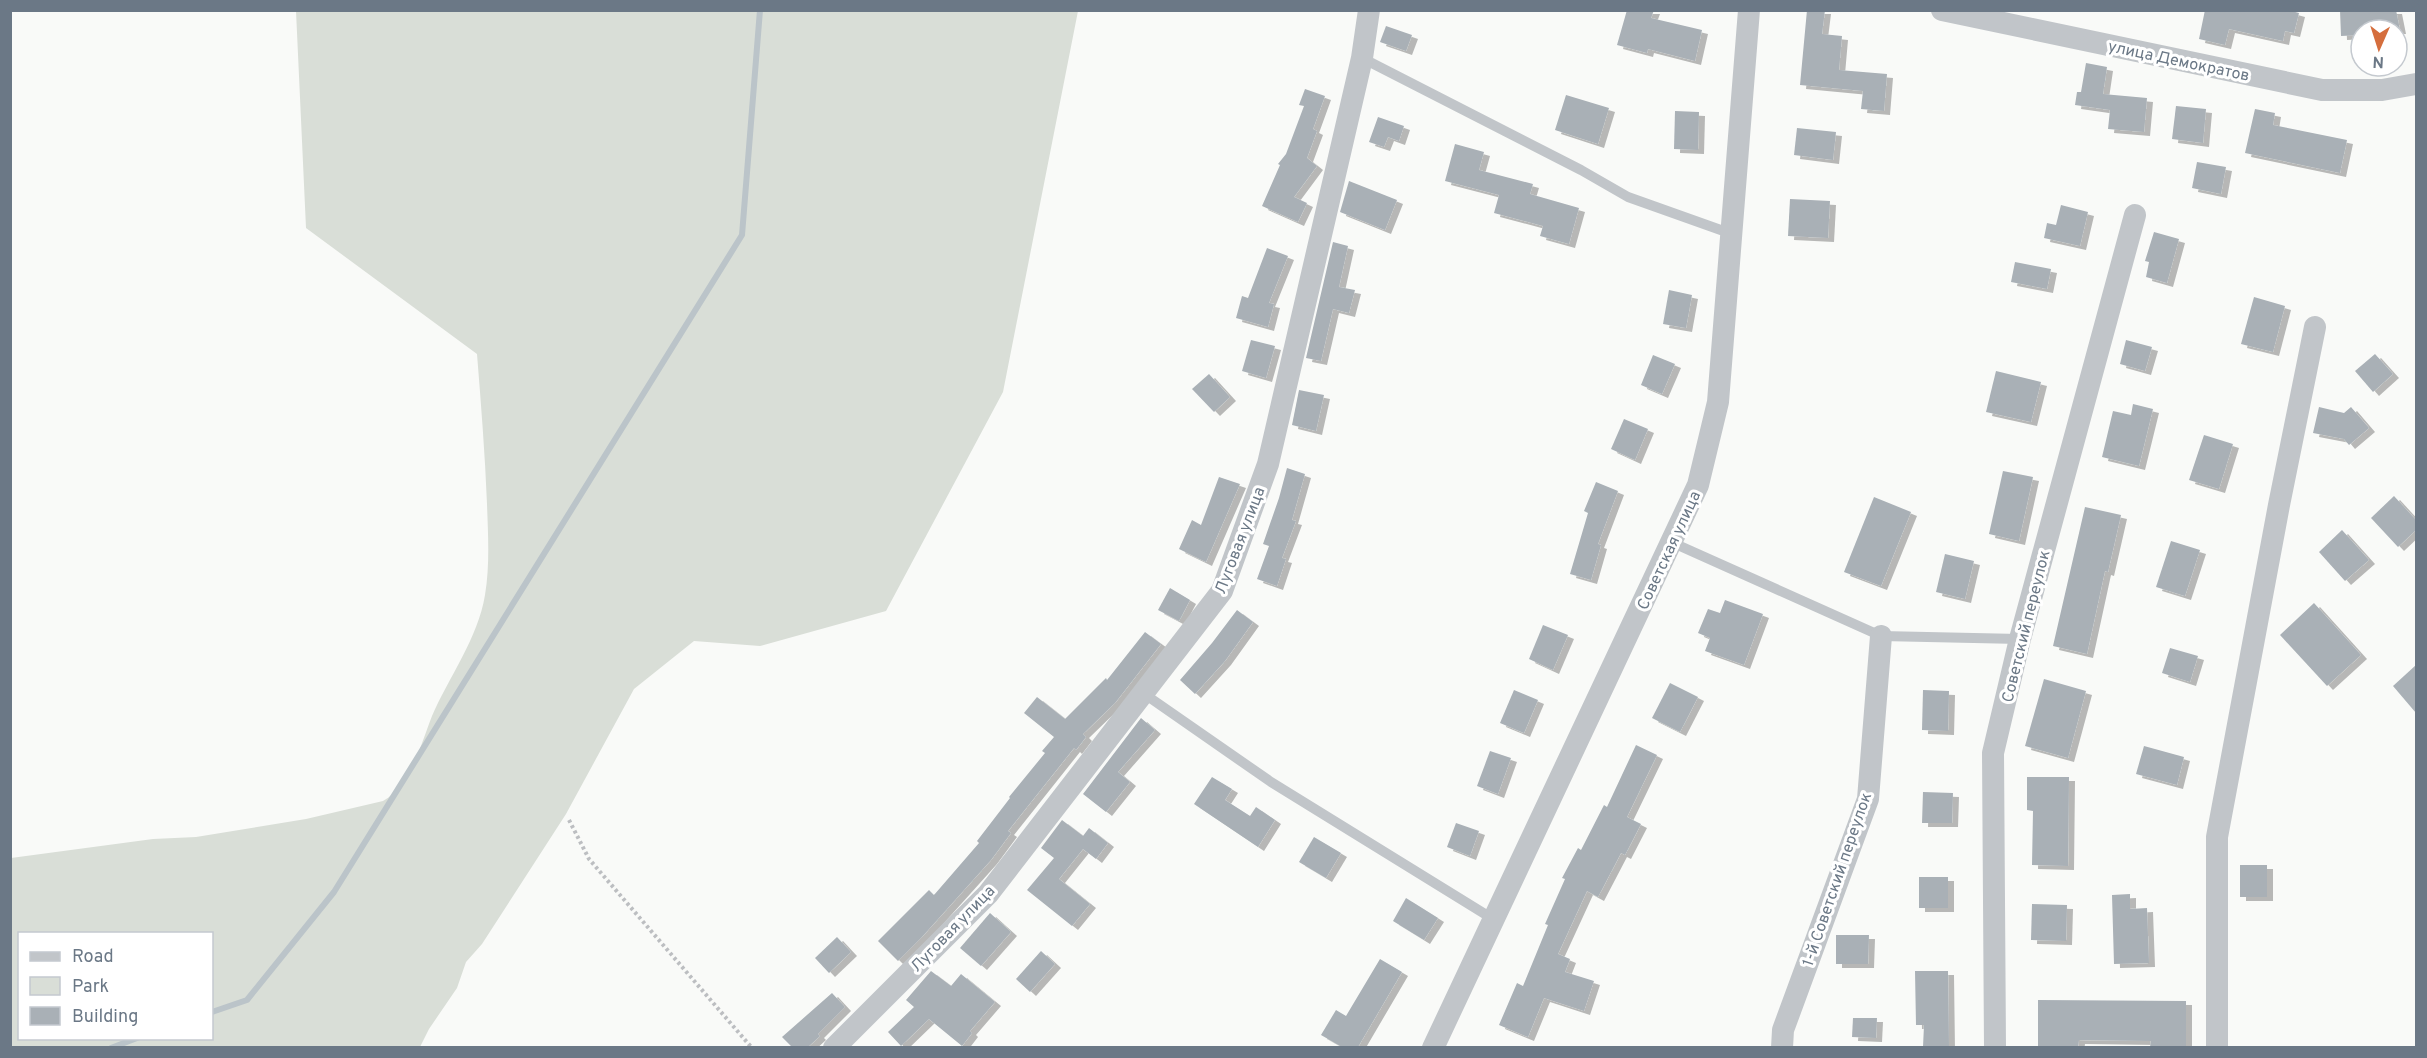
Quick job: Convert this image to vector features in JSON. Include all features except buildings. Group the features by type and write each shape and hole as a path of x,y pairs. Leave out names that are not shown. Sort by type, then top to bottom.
{"street":[{"name":"Луговая улица","path":"834,1047 988,894 1222,591 1269,464 1362,58 1369,10"},
{"name":"Советская улица","path":"1433,1047 1698,485 1718,402 1749,10"},
{"name":"улица Демократов","path":"1942,10 2322,90 2382,90 2416,84"},
{"name":"Советский переулок","path":"1995,1047 1993,753 2020,639 2136,215"},
{"path":"2217,1047 2217,837 2315,327"},
{"name":"1-й Советский переулок","path":"1782,1047 1783,1030 1868,799 1881,636"}],"lane":[{"path":"1362,58 1581,170 1628,197 1732,234"},
{"path":"1671,542 1881,636 2020,639"},
{"path":"1143,693 1271,782 1493,919"}],"path":[{"path":"569,820 589,859 752,1047"}],"green space":[{"path":"296,11 1078,11 1003,392 886,611 760,646 694,641 634,689 566,814 482,944 466,962 457,988 429,1029 420,1047 11,1047 11,858 153,839 196,837 306,819 383,801 401,785 414,763 432,716 476,627 485,595 488,550 477,354 306,228"}],"waterway":[{"path":"213,1012 247,1000 334,892 742,235 760,10"},
{"path":"111,1048 132,1040"}]}
